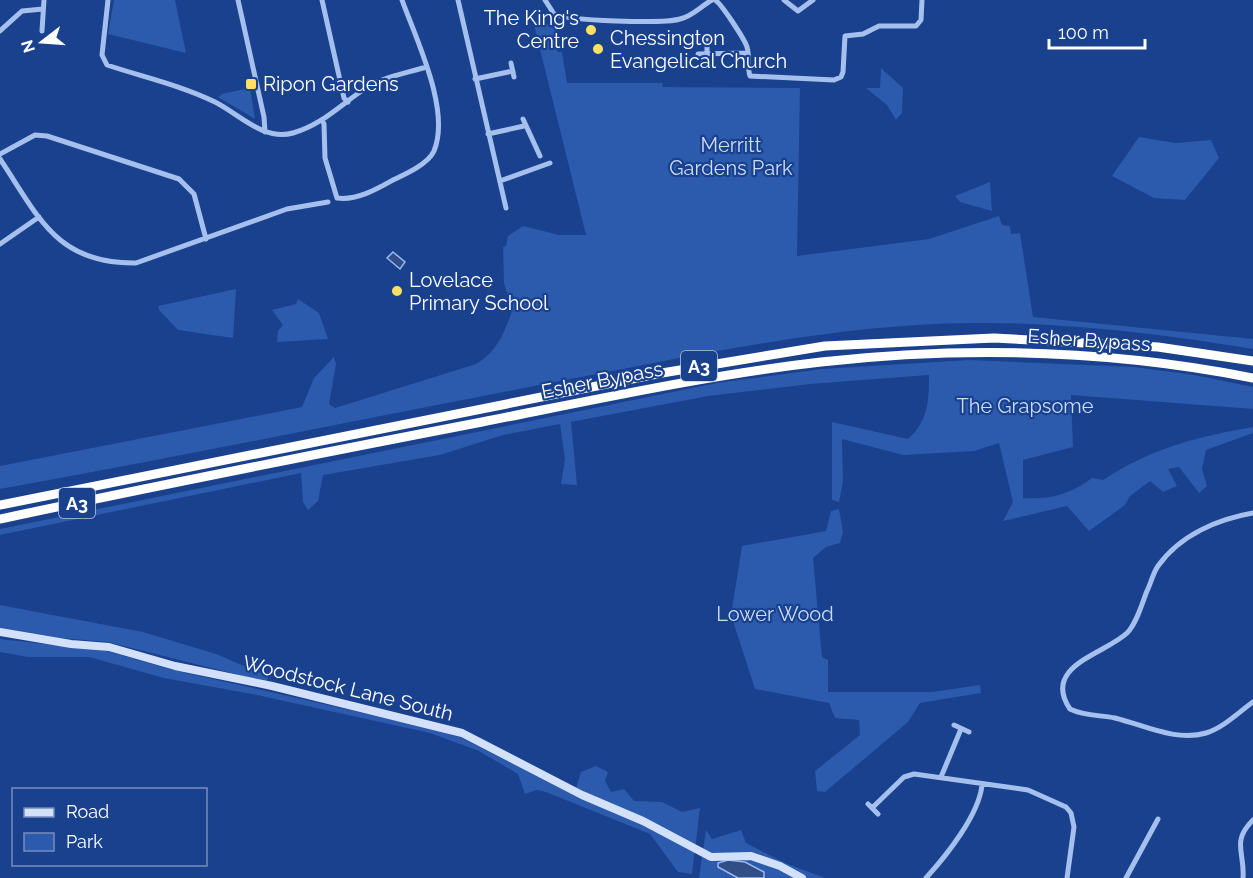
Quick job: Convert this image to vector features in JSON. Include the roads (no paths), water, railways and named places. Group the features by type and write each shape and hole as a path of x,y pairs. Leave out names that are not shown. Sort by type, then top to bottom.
{"highway":[{"name":"Esher Bypass","path":"0,505 662,373 825,346 911,340 1006,339 1158,347 1253,361"},
{"name":"Esher Bypass","path":"0,519 574,404 756,371 823,362 942,353 1102,356 1198,367 1253,378"}],"street":[{"path":"42,31 44,0"},
{"path":"108,0 102,55 107,64 154,78 215,102 265,132 278,135 293,133 322,120 375,83 426,67"},
{"path":"238,0 264,117 265,132"},
{"path":"322,0 344,98 348,102"},
{"path":"322,120 325,158 337,198 361,195 379,188 422,163 434,151 439,126 426,67 402,0"},
{"path":"458,0 506,208"},
{"path":"545,0 554,14 570,19 669,21 686,17 713,0 725,8 732,25 743,38 748,53 748,75 752,78 837,79 843,72 845,36 862,34 879,26 916,26 921,20 922,0"},
{"path":"784,0 798,11 813,0"},
{"path":"0,30 22,11 43,9"},
{"path":"707,40 707,53"},
{"path":"698,54 748,53"},
{"path":"475,79 513,74 511,63"},
{"path":"523,119 524,126 540,156"},
{"path":"488,134 524,126"},
{"path":"0,154 35,135 47,136 179,179 194,194 206,238"},
{"path":"0,159 39,217 61,242 88,257 123,263 136,263 248,221 287,209 328,202"},
{"path":"500,181 550,163"},
{"path":"539,167 541,174"},
{"path":"0,244 39,217"},
{"path":"1253,513 1214,523 1171,550 1157,567 1128,632 1072,667 1065,678 1062,692 1064,701 1070,709 1078,713 1114,718 1161,732 1191,735 1206,733 1217,728 1253,702"},
{"name":"Woodstock Lane South","path":"0,632 70,644 109,646 175,666 269,685 378,714 440,726 462,733 582,795 643,821 711,857 751,856 780,866 802,878"},
{"path":"954,725 969,732"},
{"path":"941,777 961,729"},
{"path":"878,814 870,806 904,777 920,773 1036,792 1066,807 1071,813 1074,827 1067,878"},
{"path":"926,878 956,840 980,796 982,784"},
{"path":"1126,878 1158,819"},
{"path":"1243,878 1244,864 1239,842 1242,832 1253,820"}],"place":[{"name":"The King's Centre","path":"591,30"},
{"name":"Chessington Evangelical Church","path":"598,49"},
{"name":"Ripon Gardens","path":"251,84"},
{"name":"Lovelace Primary School","path":"397,291"}],"park label":[{"name":"Merritt Gardens Park","path":"731,156"},
{"name":"The Grapsome","path":"1025,406"},
{"name":"Lower Wood","path":"775,614"}]}
